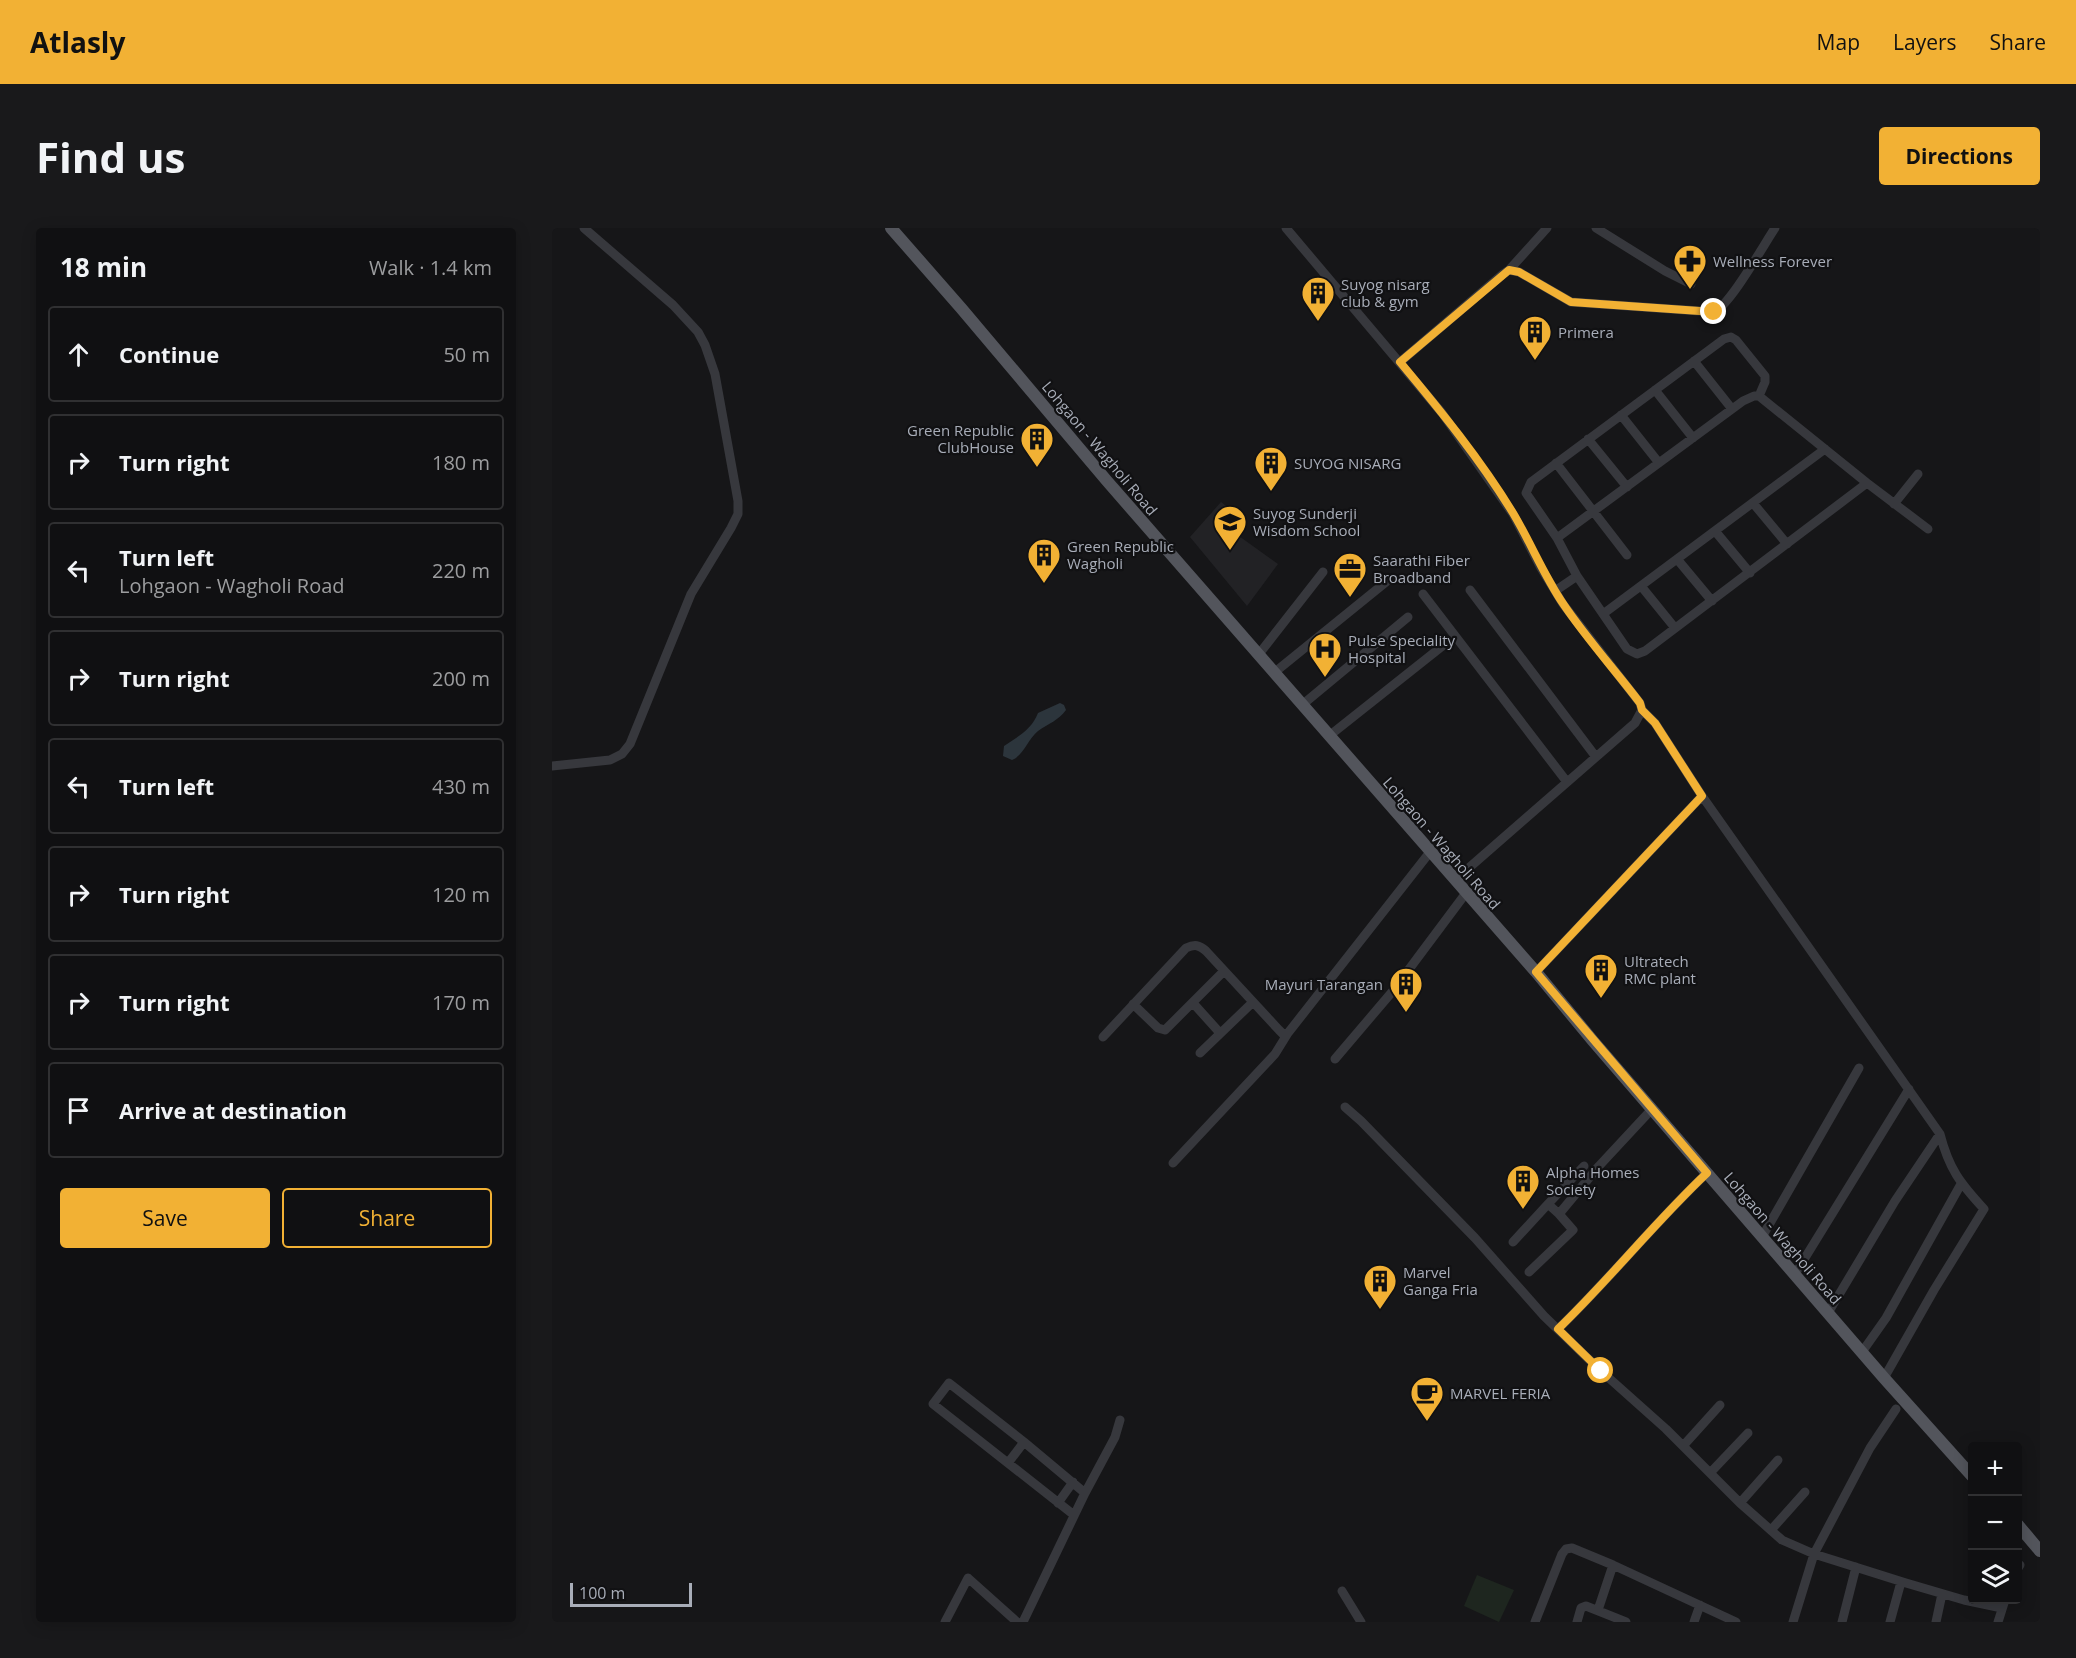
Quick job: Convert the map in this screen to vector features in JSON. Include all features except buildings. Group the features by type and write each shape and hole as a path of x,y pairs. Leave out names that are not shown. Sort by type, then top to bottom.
{"main road":[{"name":"Lohgaon - Wagholi Road","path":"891,228 1107,481 1536,972 1884,1378 1968,1472"},
{"path":"2022,1531 2040,1551"}],"street":[{"path":"552,766 610,760 622,754 626,749 636,733 691,594 738,514 734,474 715,374 698,332 680,312 584,228"},
{"path":"1286,228 1442,413 1490,478 1513,514 1555,591 1640,703 1642,710 1655,723 1702,796 1940,1134 1947,1160 1961,1184 1984,1209 1884,1378"},
{"path":"1400,362 1509,270 1547,228"},
{"path":"1596,228 1665,271 1691,284"},
{"path":"1509,270 1519,272 1571,302 1714,312 1719,310 1728,299 1775,228"},
{"path":"1760,396 1766,382 1765,376 1736,340 1731,337 1724,339 1527,487 1526,493 1557,538 1577,576 1627,649 1637,654 1645,651 1867,483"},
{"path":"1694,362 1732,409"},
{"path":"1655,390 1693,438"},
{"path":"1557,538 1732,409 1754,396 1760,396 1928,529"},
{"path":"1621,415 1659,463"},
{"path":"1588,439 1627,487"},
{"path":"1603,614 1825,449"},
{"path":"1556,463 1627,555"},
{"path":"1894,504 1918,474"},
{"path":"1753,503 1787,544"},
{"path":"1715,531 1750,573"},
{"path":"1677,559 1712,601"},
{"path":"1259,654 1323,572"},
{"path":"1555,591 1577,576"},
{"path":"1275,672 1386,582"},
{"path":"1641,586 1675,628"},
{"path":"1470,590 1596,757"},
{"path":"1423,594 1567,782"},
{"path":"1302,705 1408,617"},
{"path":"1329,736 1455,636"},
{"path":"1455,880 1635,723 1642,710"},
{"path":"1536,972 1702,796"},
{"path":"1173,1163 1275,1054 1288,1033 1430,852"},
{"path":"1335,1059 1392,992 1466,893"},
{"path":"1103,1037 1186,948 1193,945 1200,946 1206,951 1283,1034 1288,1033"},
{"path":"1133,1004 1162,1030 1169,1027 1224,971"},
{"path":"1200,1053 1252,1002"},
{"path":"1193,1003 1220,1033"},
{"path":"1762,1237 1859,1068"},
{"path":"1795,1274 1909,1089"},
{"path":"1345,1107 1475,1238 1509,1278 1558,1329 1683,1446 1740,1503 1790,1545 1901,1582 1942,1594 1968,1598"},
{"path":"1559,1214 1599,1166 1652,1109"},
{"path":"1828,1312 1895,1201 1940,1134"},
{"path":"1514,1242 1584,1166"},
{"path":"1558,1329 1707,1173"},
{"path":"1862,1352 1886,1318 1961,1184"},
{"path":"1529,1272 1573,1230 1548,1204"},
{"path":"1074,1515 933,1404 949,1383 1085,1492"},
{"path":"1683,1446 1720,1405"},
{"path":"1792,1622 1814,1554 1870,1448 1896,1409"},
{"path":"1023,1622 1085,1492 1115,1437 1120,1420"},
{"path":"1710,1473 1748,1433"},
{"path":"1008,1463 1024,1442"},
{"path":"1740,1503 1778,1460"},
{"path":"1058,1503 1073,1482"},
{"path":"1771,1530 1804,1492"},
{"path":"1535,1622 1562,1554 1566,1549 1572,1548 1736,1622"},
{"path":"1598,1610 1613,1565"},
{"path":"1842,1622 1856,1568"},
{"path":"945,1622 968,1578 1017,1622"},
{"path":"1890,1622 1901,1582"},
{"path":"1342,1591 1362,1622"},
{"path":"1936,1622 1942,1594"},
{"path":"1998,1622 2003,1604"},
{"path":"1694,1622 1700,1605"},
{"path":"1577,1622 1583,1606 1626,1622"}],"shaded area":[{"name":"Suyog Sunderji Wisdom School","path":"1221,502 1234,512 1225,526 1278,564 1247,606 1190,537"},
{"path":"1060,703 1066,710 1063,714 1035,734 1016,758 1012,760 1003,756 1004,746 1029,728 1038,713"},
{"path":"1477,1575 1514,1590 1499,1622 1464,1606"}],"place":[{"name":"Wellness Forever","path":"1690,290"},
{"name":"Suyog nisarg club & gym","path":"1318,322"},
{"name":"Primera","path":"1535,361"},
{"name":"Green Republic ClubHouse","path":"1037,468"},
{"name":"SUYOG NISARG","path":"1271,492"},
{"name":"Suyog Sunderji Wisdom School","path":"1230,551"},
{"name":"Green Republic Wagholi","path":"1044,584"},
{"name":"Saarathi Fiber Broadband","path":"1350,598"},
{"name":"Pulse Speciality Hospital","path":"1325,678"},
{"name":"Ultratech RMC plant","path":"1601,999"},
{"name":"Mayuri Tarangan","path":"1406,1013"},
{"name":"Alpha Homes Society","path":"1523,1210"},
{"name":"Marvel Ganga Fria","path":"1380,1310"},
{"name":"MARVEL FERIA","path":"1427,1422"}],"route":[{"path":"1601,1371 1558,1329 1707,1173 1536,972 1702,796 1655,723 1642,710 1640,703 1563,604 1513,514 1490,478 1442,413 1400,362 1509,270 1519,272 1571,302 1714,312"}]}
